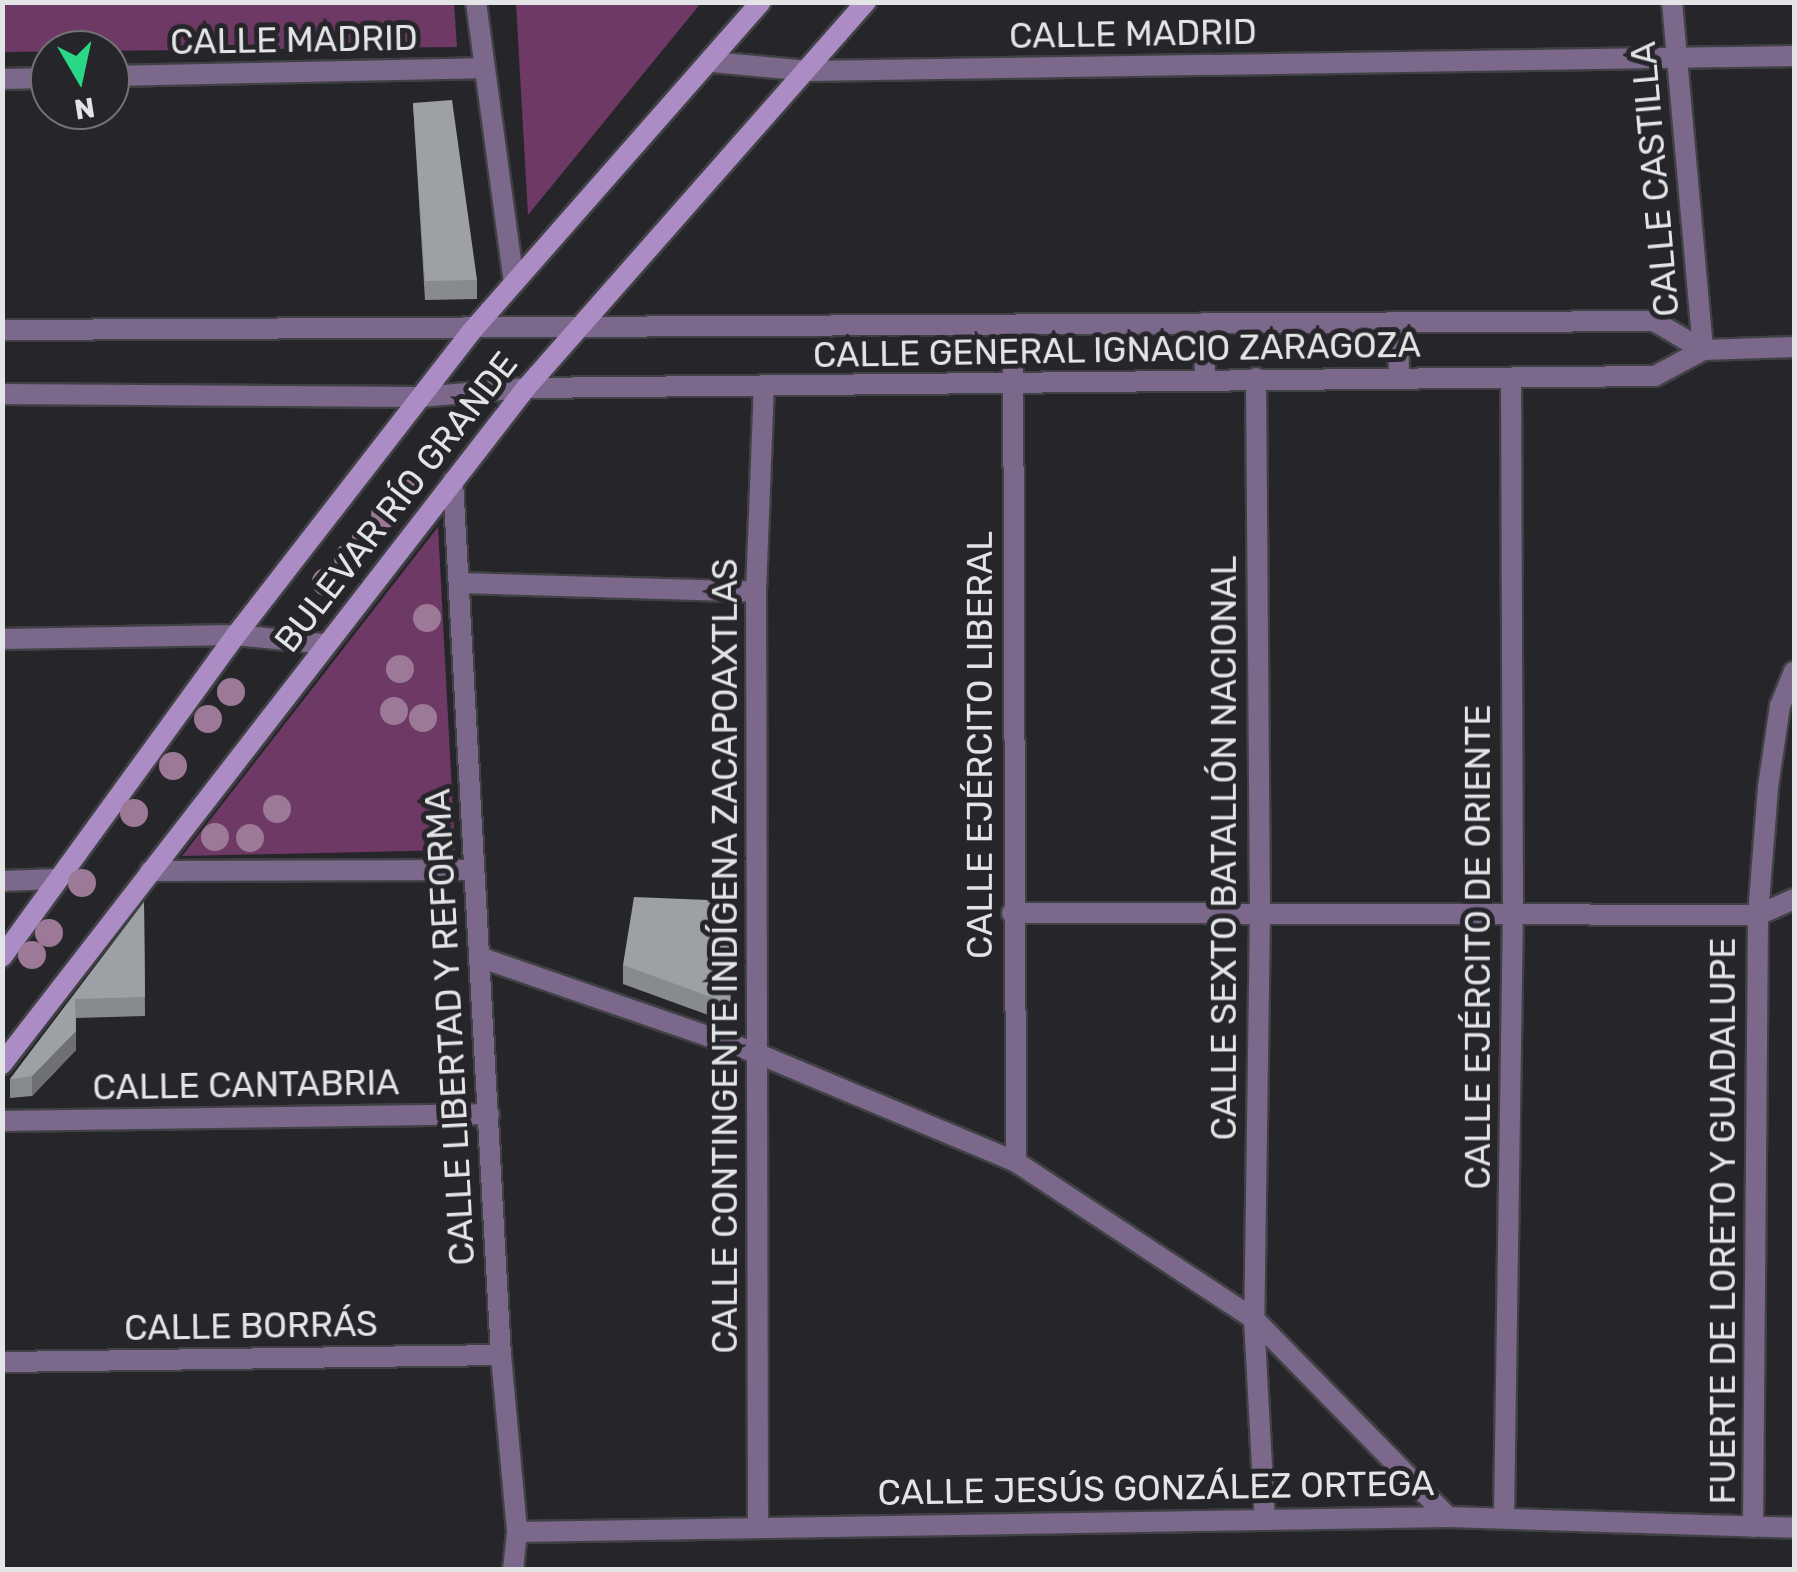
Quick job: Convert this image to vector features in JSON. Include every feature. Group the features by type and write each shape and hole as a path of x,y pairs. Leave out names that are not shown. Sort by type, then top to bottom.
{"main road":[{"name":"BULEVAR RÍO GRANDE","path":"2,957 236,635 471,332 761,2"},
{"name":"BULEVAR RÍO GRANDE","path":"2,1064 526,388 866,2"}],"street":[{"path":"476,2 480,68 514,282"},
{"name":"CALLE CASTILLA","path":"1672,2 1703,350"},
{"name":"CALLE MADRID","path":"712,62 808,71 1794,56"},
{"name":"CALLE MADRID","path":"130,76 480,68"},
{"path":"2,79 30,78"},
{"name":"CALLE GENERAL IGNACIO ZARAGOZA","path":"2,330 471,332 1654,321 1703,350"},
{"path":"1398,323 1399,378"},
{"path":"1204,325 1205,378"},
{"name":"CALLE EJÉRCITO LIBERAL","path":"1013,327 1012,913 1016,1162"},
{"name":"CALLE GENERAL IGNACIO ZARAGOZA","path":"2,394 420,397 526,388 1655,376 1703,350 1794,348"},
{"name":"CALLE SEXTO BATALLÓN NACIONAL","path":"1256,378 1260,913 1254,1319 1265,1520"},
{"name":"CALLE EJÉRCITO DE ORIENTE","path":"1504,1517 1513,910 1511,378"},
{"name":"CALLE CONTINGENTE INDÍGENA ZACAPOAXTLAS","path":"758,1526 756,592 764,387"},
{"name":"CALLE LIBERTAD Y REFORMA","path":"453,481 461,583 472,870 482,958 500,1355 518,1532 513,1570"},
{"path":"461,583 756,592"},
{"path":"2,639 236,635 324,644"},
{"name":"FUERTE DE LORETO Y GUADALUPE","path":"1753,1527 1758,915 1768,788 1780,706 1794,672"},
{"path":"150,870 472,870"},
{"path":"2,880 58,879"},
{"name":"FUERTE DE LORETO Y GUADALUPE","path":"1758,915 1794,899"},
{"path":"1012,913 1513,910 1758,915"},
{"path":"482,958 756,1053 1016,1162 1254,1319 1448,1516"},
{"name":"CALLE CANTABRIA","path":"2,1121 490,1114"},
{"name":"CALLE BORRÁS","path":"2,1362 500,1355"},
{"name":"CALLE JESÚS GONZÁLEZ ORTEGA","path":"518,1532 1448,1516 1794,1528"}],"shaded area":[{"path":"2,3 454,3 457,47 130,51 130,30 30,30 30,52 3,52"},
{"path":"516,3 701,3 528,215"},
{"path":"438,527 455,850 182,856"}],"building":[{"path":"452,100 477,280 425,281 413,103"},
{"path":"634,897 733,901 730,1004 623,965"},
{"path":"144,902 145,997 75,999 76,1031 32,1076 10,1079"}]}
